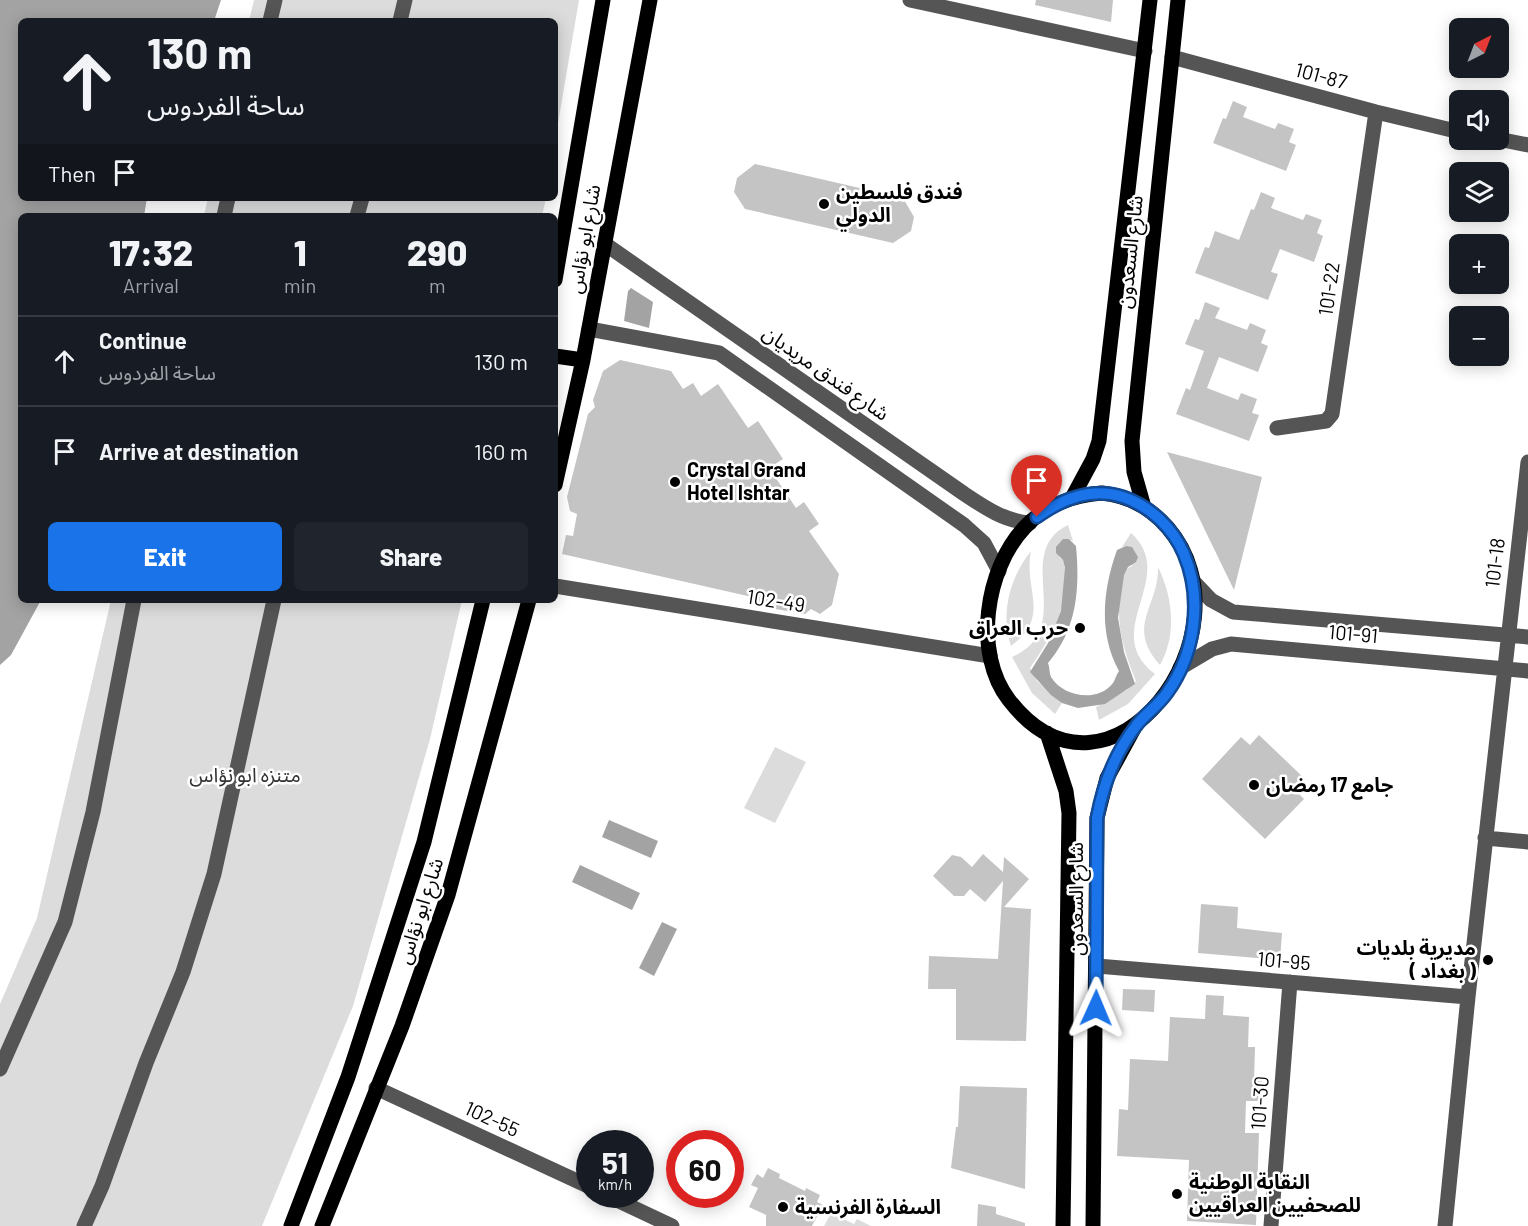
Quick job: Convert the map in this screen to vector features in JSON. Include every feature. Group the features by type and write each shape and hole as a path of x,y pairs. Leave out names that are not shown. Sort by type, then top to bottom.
{"main road":[{"name":"شارع ابو نؤاس","path":"558,262 603,0"},
{"name":"شارع ابو نؤاس","path":"558,472 583,360 650,0"},
{"name":"شارع السعدون","path":"1072,498 1100,441 1150,0"},
{"name":"شارع السعدون","path":"1144,507 1134,472 1131,441 1178,0"},
{"path":"558,356 583,360"},
{"path":"1102,493 1116,495 1144,507 1175,537 1192,580 1193,623 1187,654 1167,694 1136,725 1110,738 1079,744 1047,733 1017,710 999,688 990,656 989,612 999,571 1016,539 1030,523 1049,509 1072,498 1102,493"},
{"name":"شارع ابو نؤاس","path":"291,1226 348,1077 424,842 482,603"},
{"name":"شارع ابو نؤاس","path":"325,1225 376,1088 402,1026 448,895 528,603"},
{"name":"شارع السعدون","path":"1093,1226 1099,808 1107,778 1136,725"},
{"name":"شارع السعدون","path":"1047,733 1063,781 1069,813 1063,1226"}],"street":[{"path":"271,18 275,0"},
{"path":"401,18 405,0"},
{"path":"910,0 1145,51"},
{"name":"101-87","path":"1172,57 1449,129"},
{"name":"101-22","path":"1277,428 1326,421 1332,414 1376,112"},
{"path":"1509,141 1528,145"},
{"name":"شارع فندق مريديان","path":"605,244 914,460 995,513 1011,520 1030,523"},
{"path":"589,329 719,352 984,543 999,571"},
{"path":"719,352 731,333"},
{"path":"901,481 914,460"},
{"name":"101-18","path":"1445,1226 1485,838 1528,462"},
{"name":"101-91","path":"1192,580 1211,600 1233,612 1528,637"},
{"name":"102-49","path":"558,586 990,656"},
{"path":"0,1069 66,922 93,812 133,603"},
{"path":"84,1226 102,1186 146,1063 183,972 214,874 273,603"},
{"name":"101-91","path":"1180,668 1212,649 1232,644 1528,671"},
{"path":"1485,838 1528,842"},
{"name":"101-95","path":"1097,966 1468,997"},
{"name":"101-30","path":"1271,1226 1290,982"},
{"name":"102-55","path":"376,1088 576,1181"},
{"path":"634,1208 672,1226"}],"green space":[{"path":"254,0 579,0 558,123 558,18 250,18"},
{"path":"207,201 545,201 543,213 205,213"},
{"path":"1068,525 1073,541 1069,539 1059,557 1063,560 1066,575 1063,603 1046,644 1030,668 1037,681 1062,703 1055,714 1032,693 1012,657 1031,644 1041,628 1044,610 1044,553 1052,538"},
{"path":"1131,533 1144,550 1147,568 1145,586 1135,622 1134,640 1140,657 1155,674 1128,704 1099,720 1096,707 1127,690 1136,681 1127,657 1119,622 1123,576 1132,566 1126,546 1122,547"},
{"path":"1031,551 1030,578 1033,613 1030,624 1023,635 1011,646 1007,621 1009,596 1017,572"},
{"path":"1158,567 1167,591 1171,616 1169,641 1160,665 1150,651 1145,639 1144,627 1154,594"},
{"name":"متنزه ابو نؤاس","path":"110,603 461,603 430,739 353,1006 262,1226 0,1226 0,1004 37,918"},
{"path":"775,747 806,762 775,823 744,808"},
{"path":"831,1213 854,1224 857,1219 871,1226 824,1226"}],"shaded area":[{"path":"0,0 221,0 215,18 18,18 18,201 146,201 144,213 18,213 18,603 39,603 11,655 0,665"},
{"path":"631,288 653,302 649,328 624,321 628,291"},
{"path":"1063,539 1069,539 1076,546 1077,593 1071,622 1058,650 1048,663 1051,677 1056,684 1072,693 1090,695 1099,693 1113,683 1119,671 1112,656 1105,626 1108,580 1117,550 1126,546 1132,547 1138,557 1124,575 1118,618 1124,652 1135,684 1105,704 1078,708 1062,703 1051,695 1030,672 1048,643 1061,611 1065,568 1063,560 1056,553 1056,547"},
{"path":"609,820 658,841 651,858 602,837"},
{"path":"580,865 640,893 632,910 572,882"},
{"path":"662,922 677,929 654,976 639,968"}],"building":[{"path":"1036,0 1113,0 1111,22 1035,5"},
{"path":"1233,101 1247,107 1243,117 1275,129 1278,123 1294,129 1289,142 1296,145 1286,171 1213,143"},
{"name":"فندق فلسطين الدولي","path":"755,164 903,198 914,217 911,231 893,243 745,209 734,192 737,178"},
{"path":"1261,192 1275,198 1271,208 1303,220 1306,214 1322,220 1317,233 1323,236 1314,262 1280,249 1271,272 1278,274 1268,300 1195,273 1205,247 1209,248 1215,231 1239,240 1251,209 1254,210"},
{"path":"1205,302 1220,308 1215,318 1247,330 1250,323 1266,330 1261,343 1268,346 1258,372 1219,357 1207,388 1238,400 1241,393 1257,399 1252,413 1259,415 1249,441 1176,414 1186,388 1190,390 1204,351 1185,344 1195,319 1199,320"},
{"name":"Crystal Grand Hotel Ishtar","path":"620,360 671,371 683,389 693,383 701,396 718,384 748,428 758,421 783,459 769,468 796,508 804,502 819,524 809,531 839,574 832,605 820,614 811,609 805,614 757,606 752,597 562,554 566,535 573,536 577,514 570,511 567,497 588,414 595,407 593,400 603,371"},
{"path":"1167,452 1262,477 1234,590"},
{"name":"جامع 17 رمضان","path":"1259,735 1305,779 1295,790 1304,799 1265,839 1202,779 1241,737 1250,745"},
{"path":"983,854 1003,872 1004,857 1029,879 1004,907 1031,909 1026,1041 956,1040 956,989 928,989 929,956 998,959 1003,881 985,902 970,889 964,896 954,896 933,876 952,855 961,857 972,867"},
{"path":"1201,904 1238,907 1237,928 1282,933 1280,960 1198,953"},
{"path":"1123,989 1155,990 1154,1012 1122,1010"},
{"path":"1206,995 1224,996 1223,1015 1249,1017 1248,1047 1255,1047 1254,1080 1262,1081 1261,1101 1246,1101 1245,1133 1259,1133 1256,1225 1187,1221 1189,1160 1117,1156 1119,1109 1128,1110 1130,1059 1168,1061 1170,1017 1205,1019"},
{"path":"960,1086 1027,1088 1025,1189 951,1168 956,1127 958,1127"},
{"path":"768,1168 780,1174 779,1178 805,1191 806,1188 820,1195 817,1202 823,1205 812,1226 766,1226 766,1215 749,1207 758,1188 751,1185 757,1174 763,1178"},
{"path":"978,1204 996,1207 996,1214 1025,1223 1025,1226 977,1226"}],"place":[{"name":"فندق فلسطين الدولي","path":"824,204"},
{"name":"Crystal Grand Hotel Ishtar","path":"675,482"},
{"name":"حرب العراق","path":"1080,628"},
{"name":"جامع 17 رمضان","path":"1254,785"},
{"name":"مديرية بلديات ( بغداد )","path":"1488,960"},
{"name":"النقابة الوطنية للصحفيين العراقيين","path":"1177,1194"},
{"name":"السفارة الفرنسية","path":"783,1207"}],"route":[{"path":"1037,517 1058,504 1086,494 1102,493 1131,500 1156,516 1175,537 1187,562 1194,592 1193,623 1187,654 1167,694 1136,725 1116,759 1101,798 1097,818 1096,1008"}]}
